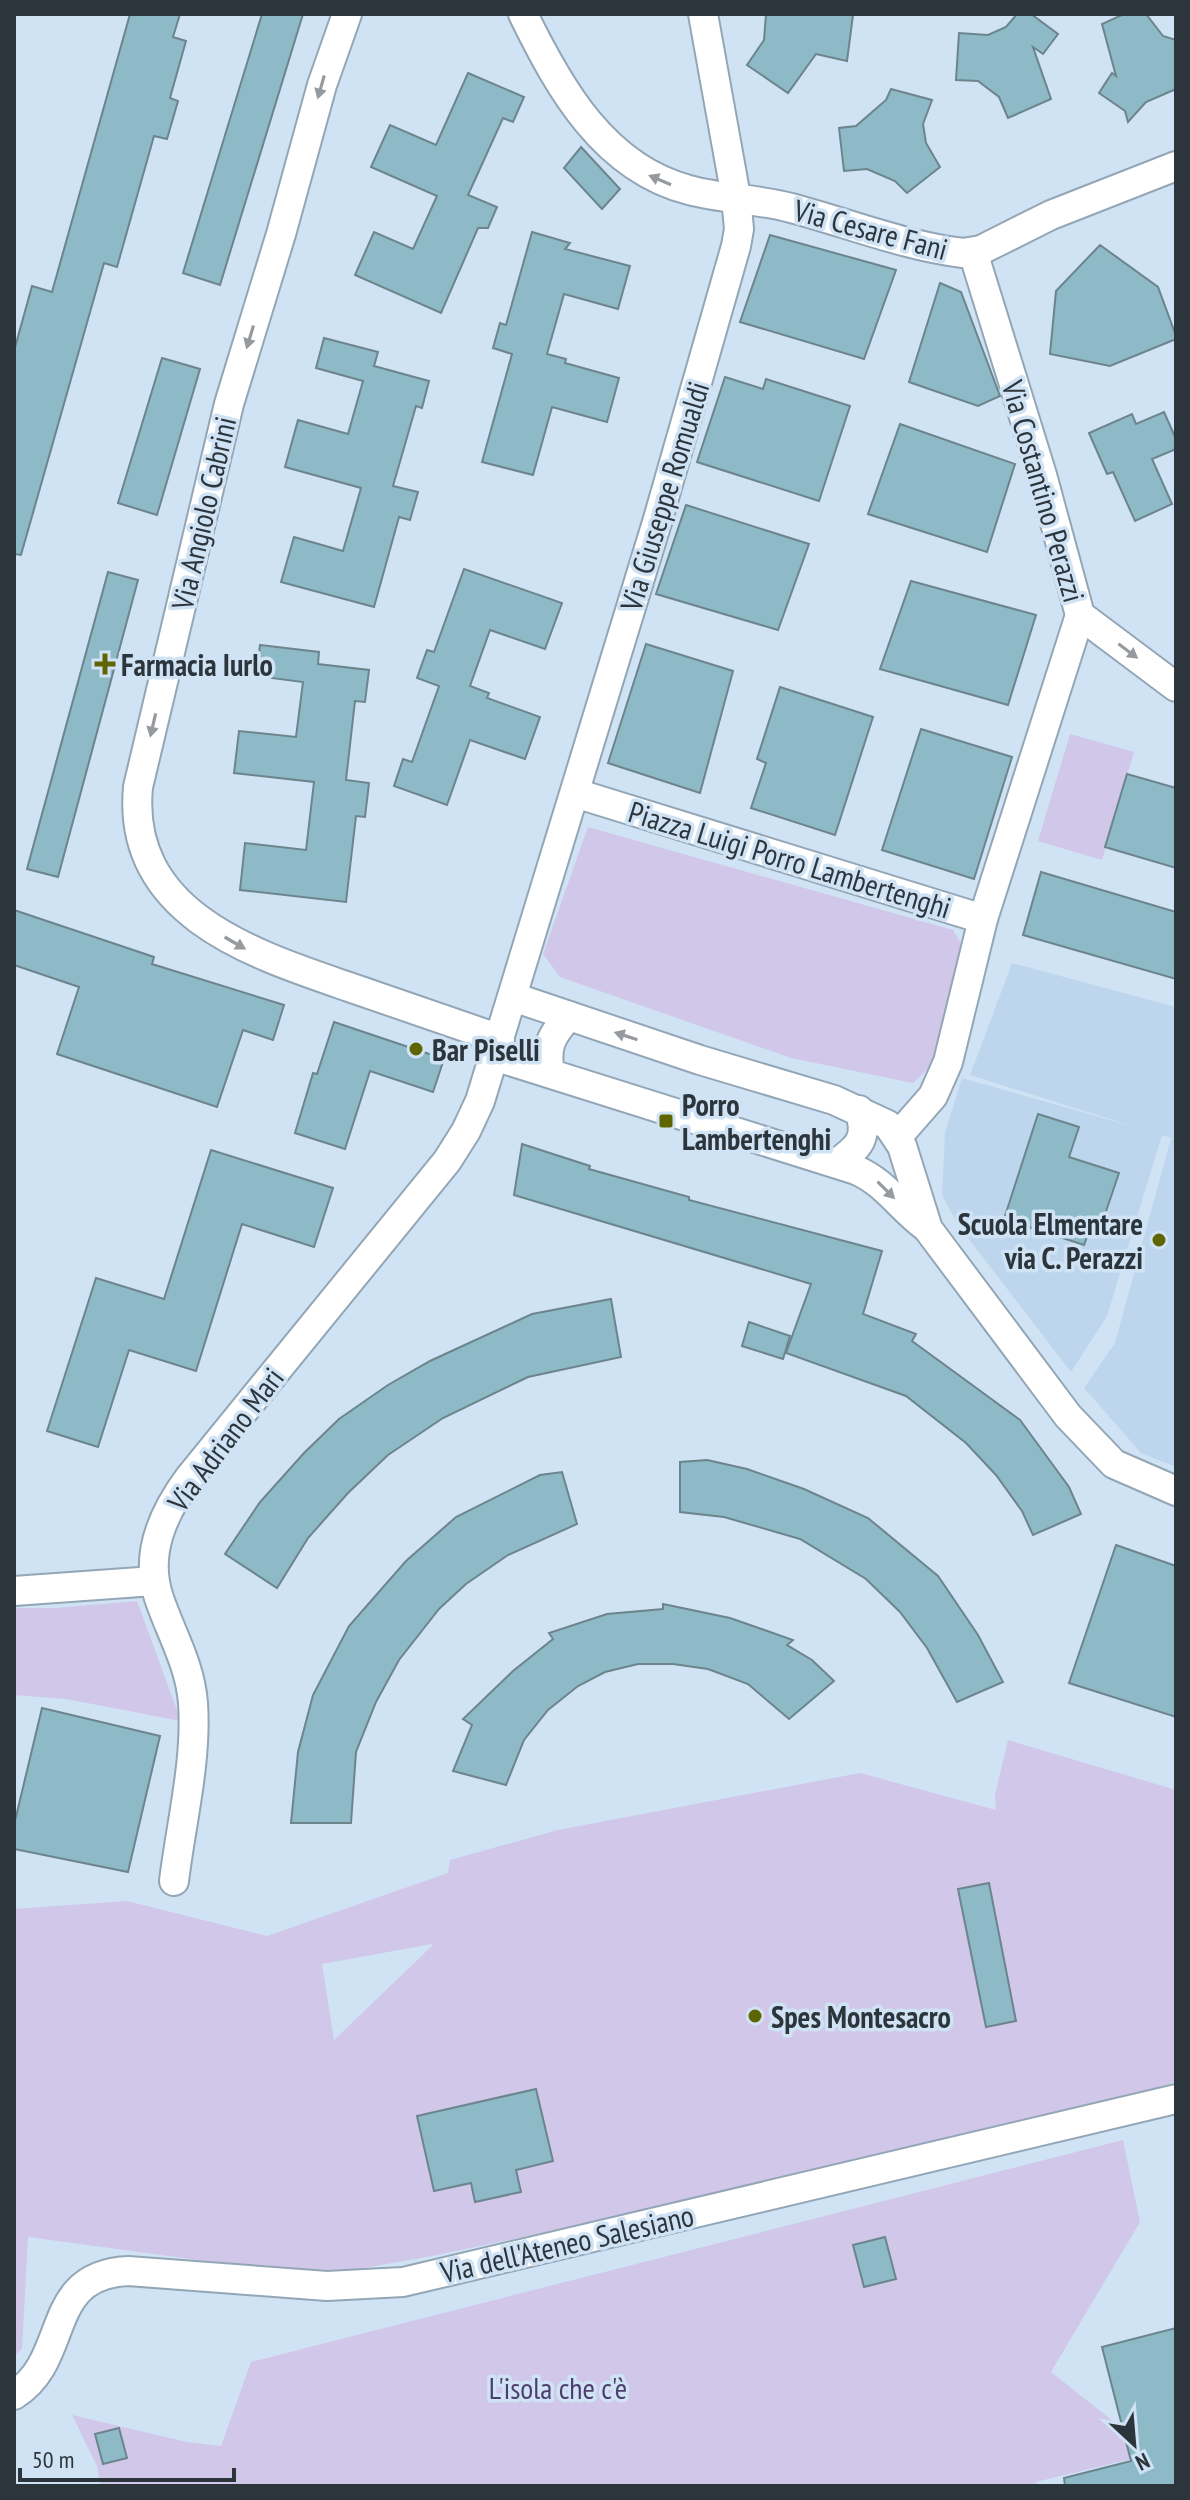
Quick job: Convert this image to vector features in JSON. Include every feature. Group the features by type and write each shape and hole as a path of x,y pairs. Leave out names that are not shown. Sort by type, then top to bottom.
{"street":[{"name":"Via Angiolo Cabrini","path":"347,14 322,85 229,404 138,787 138,823 148,857 173,897 204,924 232,942 265,958 497,1047"},
{"path":"523,14 563,87 589,124 611,147 641,171 666,184 736,197 703,14"},
{"name":"Via Cesare Fani","path":"736,197 790,207 952,251 973,252 1051,215 1176,166"},
{"name":"Via Giuseppe Romualdi","path":"575,793 733,261 739,229 736,197"},
{"name":"Via Costantino Perazzi","path":"973,252 1042,475 1080,615 1176,687"},
{"path":"983,919 1080,615"},
{"path":"575,793 497,1047 550,1073 837,1163 876,1180 928,1229 1043,1383 1097,1449 1128,1473 1176,1491"},
{"name":"Piazza Luigi Porro Lambertenghi","path":"575,793 983,919 944,1073 933,1096 898,1136"},
{"path":"513,997 859,1110 888,1125 898,1136 928,1229"},
{"path":"550,1073 547,1047 569,1016"},
{"name":"Via Adriano Mari","path":"174,1881 190,1766 193,1702 187,1667 154,1581 155,1545 173,1501 447,1161 474,1116 497,1047"},
{"path":"837,1163 854,1150 862,1138 864,1131 859,1110"},
{"path":"14,1591 154,1581"},
{"name":"Via dell'Ateneo Salesiano","path":"14,2395 42,2370 70,2298 84,2286 108,2274 128,2271 327,2286 388,2284 1176,2099"}],"shaded area":[{"path":"1012,963 1176,1007 1176,1467 1141,1453 1084,1388 1115,1343 1171,1138 1162,1135 1107,1316 1071,1372 958,1225 942,1195 945,1132 962,1078 1135,1127 970,1075"}],"green space":[{"path":"1070,734 1134,752 1102,860 1038,841"},
{"path":"588,827 953,930 964,948 953,1007 932,1065 913,1083 791,1058 560,977 543,954"},
{"path":"137,1601 181,1721 66,1699 14,1695 14,1608"},
{"name":"Spes Montesacro","path":"1008,1740 1176,1790 1176,2081 1148,2093 763,2187 432,2256 318,2276 28,2237 22,2349 14,2356 14,1909 127,1901 267,1936 448,1873 450,1860 558,1830 860,1773 996,1810 995,1795","holes":["433,1945 334,2040 322,1964"]},
{"name":"L'isola che c'è","path":"1123,2140 1140,2222 1051,2372 1123,2429 1176,2448 1036,2482 1037,2486 101,2486 97,2466 72,2415 187,2442 221,2446 251,2362"}],"building":[{"path":"130,14 180,14 173,37 186,41 170,98 178,101 167,139 154,136 117,267 104,263 21,555 14,554 14,351 32,286 52,292"},
{"path":"262,14 303,14 220,285 183,273"},
{"path":"766,14 853,15 847,61 816,54 788,93 747,65 764,40"},
{"path":"1017,14 1031,14 1058,34 1043,54 1033,47 1051,99 1008,118 999,97 978,81 956,80 959,33 988,35 1006,27"},
{"path":"1124,14 1146,14 1163,36 1176,40 1176,89 1146,102 1128,122 1125,111 1099,93 1112,73 1116,76 1102,24"},
{"path":"468,73 524,97 513,122 503,118 468,195 497,207 488,228 478,228 441,313 355,275 374,232 413,249 437,196 371,167 390,125 436,145"},
{"path":"891,89 932,100 923,124 926,143 940,167 907,193 895,181 867,169 844,171 839,128 856,126 886,100"},
{"path":"581,147 620,189 602,209 564,168"},
{"path":"532,232 570,243 565,249 630,266 618,309 564,294 547,354 566,359 565,363 619,378 607,422 552,407 533,475 482,462 512,354 493,348 500,323 506,325"},
{"path":"770,235 896,270 864,359 740,322"},
{"path":"1100,245 1158,287 1176,336 1176,339 1110,366 1050,354 1056,291"},
{"path":"940,283 961,292 1000,396 978,406 909,382"},
{"path":"324,338 378,352 374,366 429,381 422,408 416,406 393,486 418,492 410,520 399,517 374,607 281,582 294,537 343,551 361,488 285,467 298,420 348,434 363,381 316,368"},
{"path":"162,358 200,369 157,515 118,503"},
{"path":"725,377 763,389 766,379 850,406 819,501 697,462"},
{"path":"1164,412 1176,439 1176,449 1152,459 1172,504 1135,521 1113,472 1107,474 1089,433 1132,414 1136,424"},
{"path":"900,424 1015,464 987,552 868,514"},
{"path":"686,505 809,544 778,630 656,594"},
{"path":"464,569 562,603 545,649 490,630 470,686 489,693 487,698 540,717 525,759 470,740 447,805 394,786 403,759 412,762 439,686 417,678 427,650 434,652"},
{"path":"108,572 138,580 58,877 27,869"},
{"path":"911,581 1036,615 1008,705 880,669"},
{"path":"646,644 733,671 700,793 608,763"},
{"path":"260,645 319,652 318,664 369,670 365,702 355,701 346,780 369,783 365,817 356,816 346,902 240,890 245,843 306,850 314,782 234,773 239,731 296,737 303,682 256,676"},
{"path":"780,687 873,717 835,835 751,808 766,763 757,759"},
{"path":"921,729 1012,757 974,879 882,850"},
{"path":"1127,774 1176,788 1176,868 1105,847"},
{"path":"1041,872 1176,912 1176,979 1023,935"},
{"path":"14,910 154,957 152,964 284,1005 273,1040 243,1030 217,1107 57,1054 79,987 14,965"},
{"path":"334,1022 444,1059 433,1092 370,1071 345,1149 295,1133 313,1073 317,1074"},
{"path":"1038,1114 1079,1127 1069,1157 1119,1173 1098,1235 1089,1232 1084,1245 1004,1219"},
{"path":"522,1144 590,1166 589,1169 689,1197 689,1200 882,1251 863,1314 916,1334 912,1341 1020,1420 1069,1487 1081,1514 1033,1535 1022,1511 996,1475 966,1443 906,1396 786,1353 811,1284 514,1195"},
{"path":"211,1150 333,1188 314,1247 242,1224 196,1371 129,1350 98,1447 47,1431 96,1278 164,1299"},
{"path":"611,1299 621,1357 528,1377 443,1418 388,1455 348,1493 308,1538 277,1588 225,1554 260,1502 304,1453 339,1419 388,1385 430,1361 532,1314"},
{"path":"749,1322 790,1336 783,1359 742,1346"},
{"path":"707,1460 747,1469 804,1489 868,1518 938,1576 978,1635 1003,1682 957,1702 927,1648 900,1612 866,1579 800,1539 724,1517 680,1512 680,1462"},
{"path":"562,1472 577,1524 508,1555 466,1584 439,1609 399,1660 376,1702 356,1752 351,1823 291,1823 298,1752 313,1695 349,1626 406,1561 456,1517 540,1475"},
{"path":"1116,1545 1176,1566 1176,1717 1069,1683"},
{"path":"663,1604 730,1618 793,1640 787,1645 812,1660 834,1681 789,1719 748,1684 708,1669 673,1664 638,1664 605,1672 578,1686 548,1710 524,1740 506,1785 453,1771 472,1725 463,1719 513,1671 553,1639 549,1633 607,1614 663,1609"},
{"path":"42,1708 160,1736 128,1872 14,1849 14,1825"},
{"path":"989,1883 1016,2021 986,2027 958,1889"},
{"path":"536,2089 553,2161 516,2170 521,2192 475,2202 471,2183 434,2191 417,2116"},
{"path":"885,2237 896,2279 864,2287 853,2245"},
{"path":"1176,2328 1176,2486 1065,2486 1064,2478 1131,2461 1102,2347"},
{"path":"119,2428 127,2458 103,2464 95,2434"}],"place":[{"name":"Farmacia Iurlo","path":"105,664"},
{"name":"Bar Piselli","path":"416,1049"},
{"name":"Porro Lambertenghi","path":"666,1121"},
{"name":"Scuola Elmentare via C. Perazzi","path":"1159,1240"},
{"name":"Spes Montesacro","path":"755,2016"}]}
